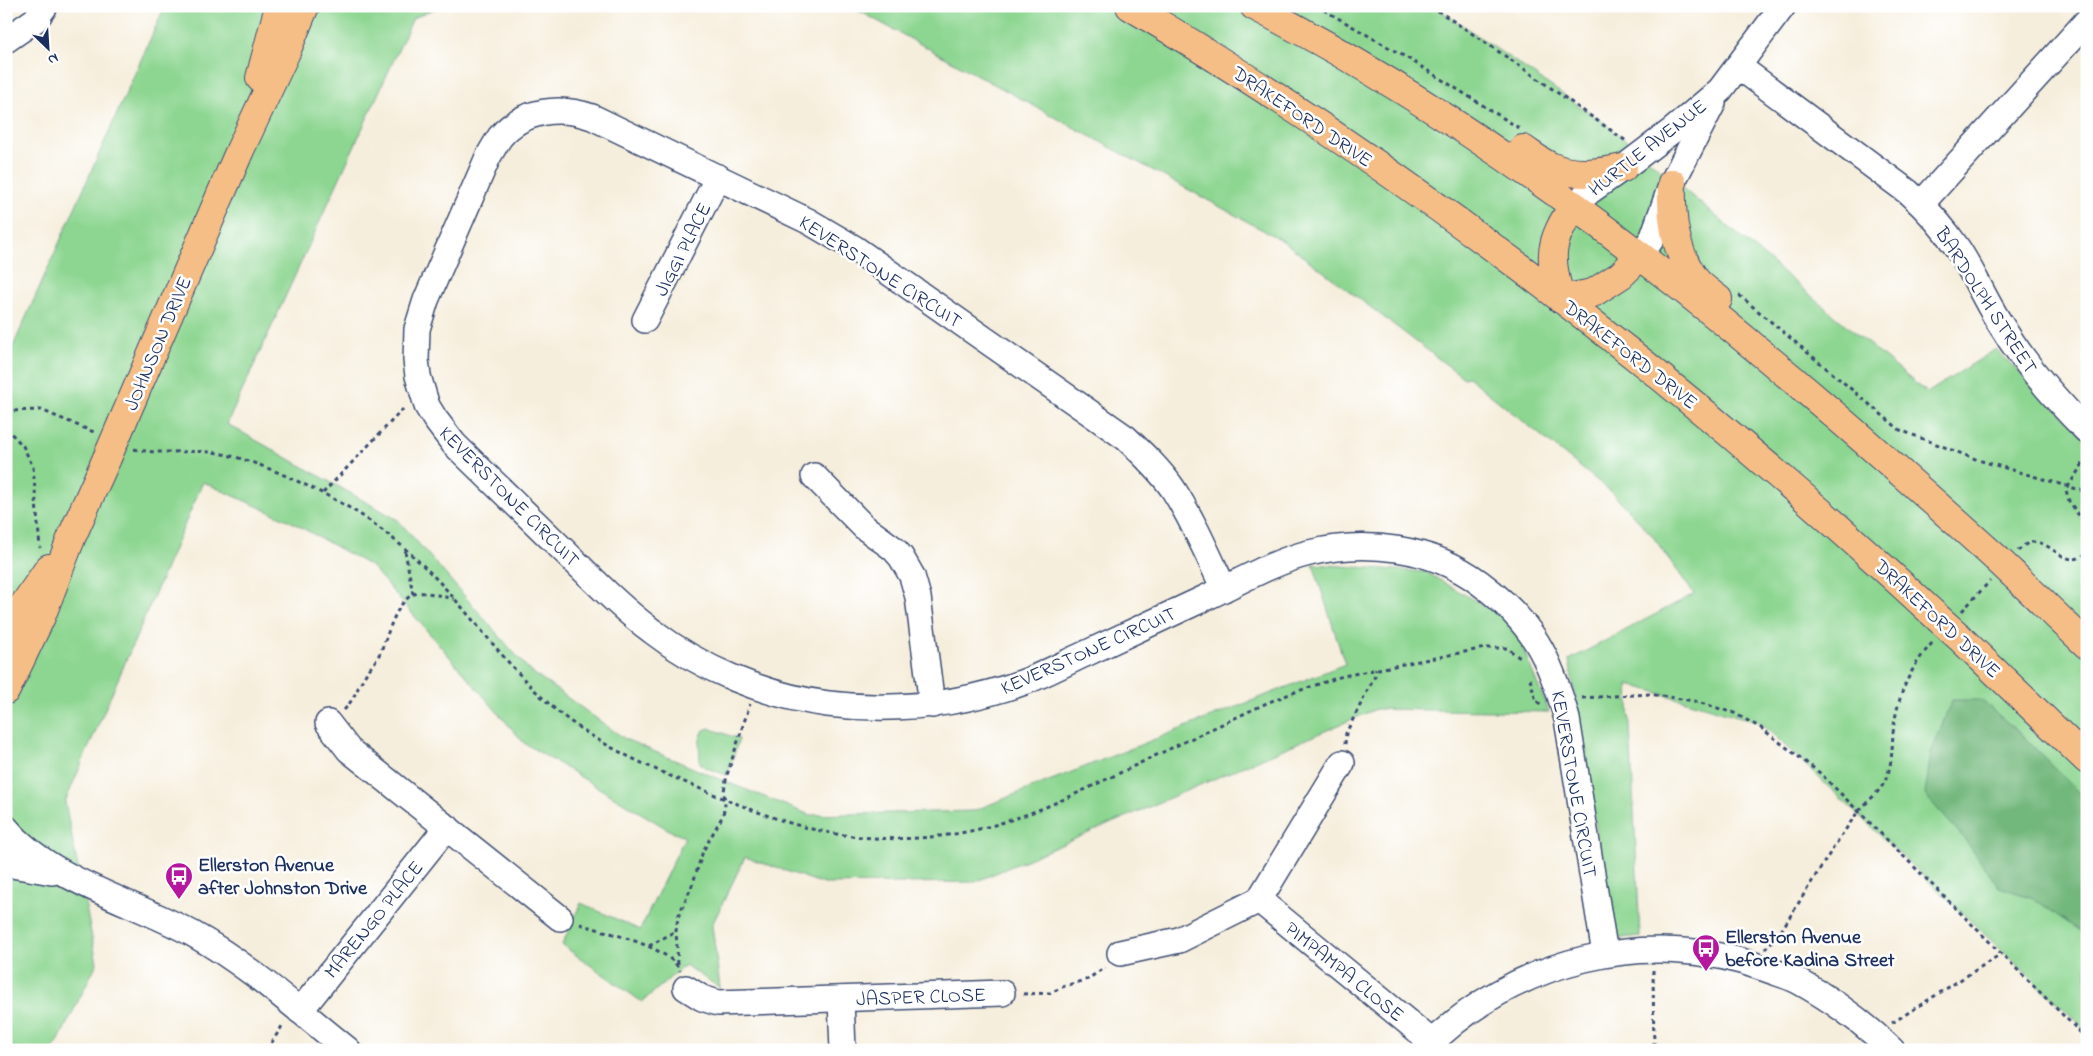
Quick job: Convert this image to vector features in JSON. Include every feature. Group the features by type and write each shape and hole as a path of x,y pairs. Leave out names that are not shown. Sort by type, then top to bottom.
{"main road":[{"name":"JOHNSON DRIVE","path":"240,150 279,6"},
{"name":"JOHNSON DRIVE","path":"6,690 41,617 72,536 115,441 240,150 286,52 305,6"},
{"name":"DRAKEFORD DRIVE","path":"1130,6 1224,62 1361,155 1561,299 1769,466 1868,553 1958,636 2087,760"},
{"path":"1254,6 1419,99 1574,205 1790,376 2005,566 2087,645"},
{"path":"1419,99 1467,114 1551,167 1572,172 1596,174 1626,156"},
{"path":"1672,183 1671,216 1678,245 1695,280 1772,346 1790,376"},
{"path":"1574,205 1556,233 1553,247 1553,268 1561,299 1593,293 1621,275 1640,256"},
{"name":"JOHNSON DRIVE","path":"6,631 72,536"}],"street":[{"path":"6,40 36,20 45,6"},
{"name":"HURTLE AVENUE","path":"1640,256 1653,237 1672,183 1720,90 1783,6"},
{"path":"1921,204 2087,21"},
{"name":"BARDOLPH STREET","path":"1738,66 1908,192 1921,204 1948,234 1959,250 2000,324 2030,370 2087,431"},
{"name":"HURTLE AVENUE","path":"1574,205 1626,156 1698,110 1720,90"},
{"name":"KEVERSTONE CIRCUIT","path":"1224,589 1195,527 1172,488 1142,453 1126,438 854,248 808,221 578,112 548,111 519,121 501,136 488,156 426,300 417,329 416,360 418,376 424,395 435,419 454,444 612,598 653,632 698,661 722,673 772,692 825,703 878,708 932,705 979,696 1026,681 1224,589 1307,553 1358,546 1397,549 1416,553 1471,576 1509,607 1540,646 1557,681 1567,719 1606,954"},
{"name":"JIGGI PLACE","path":"645,320 718,177"},
{"path":"814,476 864,526 897,553 912,576 918,597 932,705"},
{"path":"328,723 349,750 560,918"},
{"path":"1120,953 1179,940 1259,900 1342,763"},
{"path":"6,828 20,845 67,875 147,911 194,935 239,963 348,1050"},
{"name":"MARENGO PLACE","path":"297,1009 446,828"},
{"path":"6,864 67,875"},
{"name":"PIMPAMPA CLOSE","path":"1259,900 1428,1046"},
{"path":"1428,1046 1469,1010 1512,985 1558,966 1606,954 1652,950 1709,954 1743,961 1796,980 1844,1009 1892,1050"},
{"name":"JASPER CLOSE","path":"686,988 702,998 718,1003 1002,993"},
{"name":"JASPER CLOSE","path":"841,999 843,1050"}],"path":[{"path":"1317,6 1409,59 1526,133"},
{"path":"1431,6 1517,64 1626,156"},
{"path":"1737,294 1900,430 1978,460 2087,492"},
{"path":"323,493 408,404 424,395"},
{"path":"6,411 41,410 137,450 164,453 207,452 220,454 261,466 323,493 368,520 405,550 455,600 524,681 565,718 652,768 772,818 832,833 891,839 948,835 1005,822 1059,801 1294,692 1343,676 1498,647 1507,648 1515,653 1525,665"},
{"path":"6,428 23,446 33,467 40,550"},
{"path":"2087,458 2066,490 2069,500 2087,527"},
{"path":"405,550 414,594"},
{"path":"328,723 350,704 364,676 379,656 394,618 404,602 414,594 429,594 455,600"},
{"path":"1342,763 1346,733 1375,676 1376,669"},
{"path":"1528,672 1536,701 1540,704 1612,694 1649,694 1694,701 1734,713 1761,728 1813,768 2087,1039"},
{"path":"686,988 678,964 676,931 678,917 693,883 702,851 722,817 727,775 757,686"},
{"path":"1764,951 1779,934 1858,812"},
{"path":"560,918 650,946 678,964"},
{"path":"650,946 676,931"},
{"path":"1652,950 1654,1050"},
{"path":"1002,993 1050,993 1064,986 1088,979 1120,953"},
{"path":"1889,1025 2001,954"},
{"path":"266,1050 297,1009"}],"green space":[{"path":"165,6 441,6 413,18 227,424 398,520 529,670 625,739 810,815 973,811 1345,664 1313,564 1426,572 1512,622 1549,712 1376,709 975,882 824,884 745,857 712,925 720,988 685,965 642,1002 562,945 581,903 640,930 685,837 674,833 524,743 372,567 290,521 203,482 65,802 97,963 57,1044 51,1050 6,1050 6,362"},
{"path":"850,6 1434,6 1606,124 1927,393 1996,349 2087,439 2087,1031 1761,723 1628,684 1640,936 1614,939 1569,660 1694,594 1651,534 1610,491 1468,377 1464,378 1283,241"},
{"path":"1952,700 1981,700 2022,735 2087,801 2087,943 2081,932 2033,898 1999,887 1963,837 1925,795 1931,753"},
{"path":"709,728 739,739 728,774 726,775 704,767 700,763 700,738 704,730"}],"place":[{"name":"Ellerston Avenue after Johnston Drive","path":"179,900"},
{"name":"Ellerston Avenue before Kadina Street","path":"1706,972"}]}
